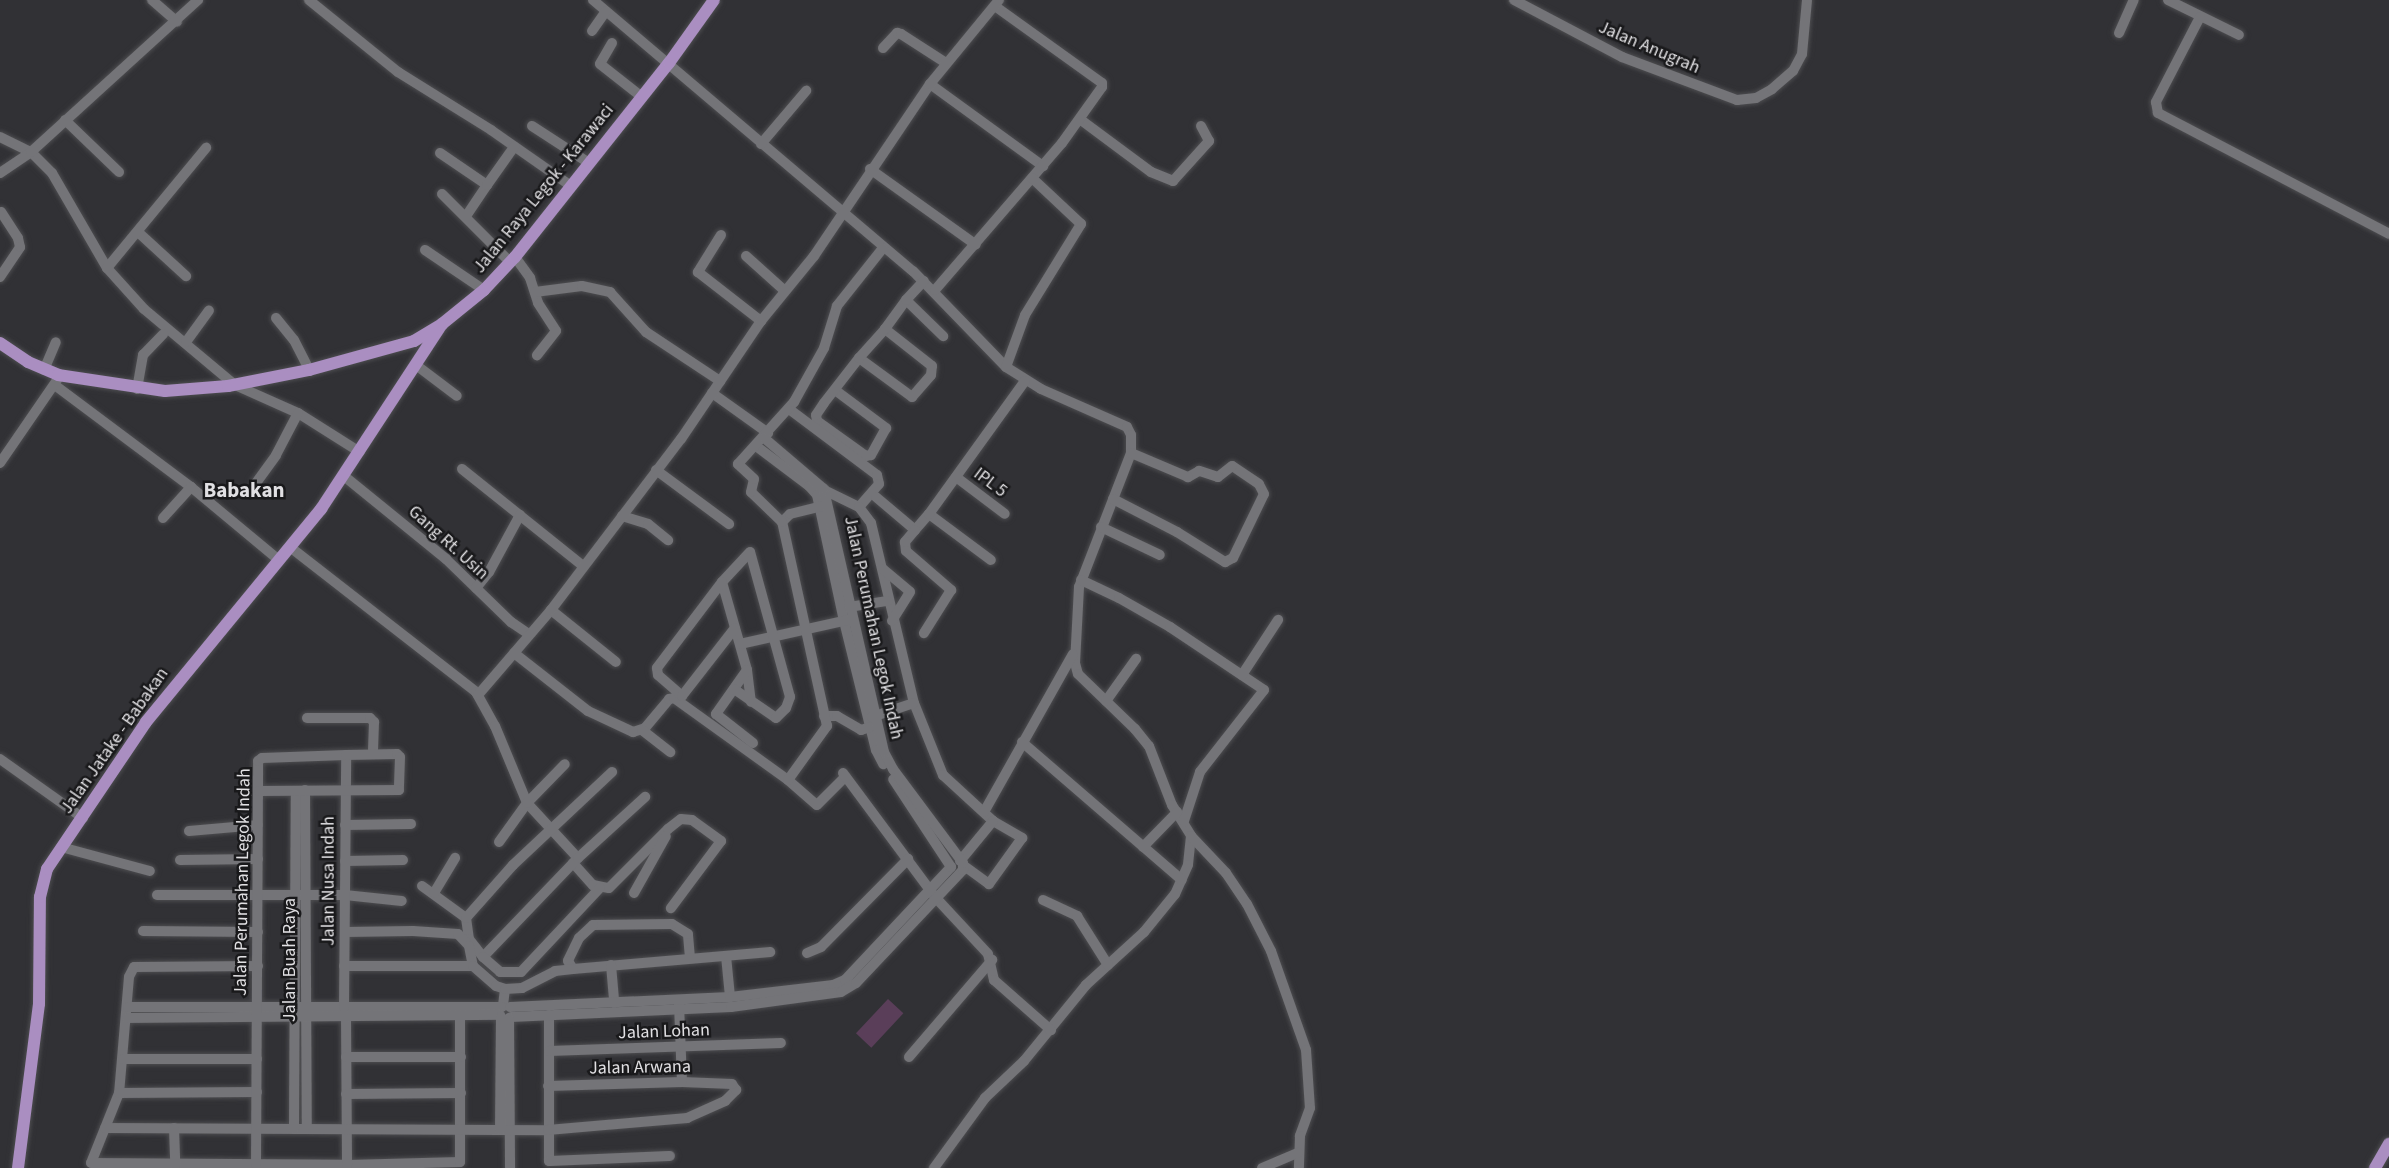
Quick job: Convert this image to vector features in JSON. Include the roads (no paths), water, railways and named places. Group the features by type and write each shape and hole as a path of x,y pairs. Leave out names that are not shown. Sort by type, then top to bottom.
{"main road":[{"name":"Jalan Raya Legok - Karawaci","path":"0,343 57,380 164,391 235,385 309,370 414,341 442,324 484,290 512,259 669,63 715,0"},
{"name":"Jalan Jatake - Babakan","path":"18,1168 30,1094 38,1004 42,883 61,847 146,722 290,547 344,476 442,324"},
{"path":"2375,1168 2389,1144"}],"street":[{"path":"152,0 177,22"},
{"path":"0,173 31,152 177,22 198,0"},
{"path":"309,0 398,72 572,186"},
{"path":"593,0 924,281 1006,367 1025,381 1127,427 1133,442 1131,453 1081,580 1074,651 1078,674 1149,746 1177,812 1191,836 1226,873 1247,904 1271,951 1306,1051 1310,1108 1298,1153 1299,1168"},
{"name":"Jalan Anugrah","path":"1514,0 1622,57 1737,100 1764,94 1793,71 1802,54 1807,0"},
{"path":"2119,33 2134,0"},
{"path":"2168,0 2239,35"},
{"path":"2196,0 2196,15 2156,102 2158,113 2389,234"},
{"path":"478,695 551,610 622,516 761,321 814,256 930,83 997,3 1102,83 1102,87 1081,120 1043,166 934,290"},
{"path":"592,31 606,11"},
{"path":"883,48 897,33 946,63"},
{"path":"612,43 600,64 642,97"},
{"path":"930,83 1043,166"},
{"path":"761,144 806,91"},
{"path":"65,120 119,172"},
{"path":"1081,120 1151,172 1174,181 1209,141 1201,126"},
{"path":"532,126 589,163"},
{"path":"0,137 31,152 52,173 107,268 144,309 235,385 298,413 360,452"},
{"path":"466,216 514,147"},
{"path":"107,268 139,233 206,148"},
{"path":"440,153 487,185"},
{"path":"870,169 976,245"},
{"path":"1006,367 1025,315 1082,224 1032,178"},
{"path":"442,194 530,278 556,331 537,355"},
{"path":"0,277 20,247 18,238 1,212"},
{"path":"139,233 186,276"},
{"path":"721,235 698,272 761,321"},
{"path":"788,780 826,729 824,716 803,629 782,522 751,492 754,479 738,466 789,410 824,348 837,306 883,248"},
{"path":"425,250 484,290"},
{"path":"746,256 785,291"},
{"path":"835,390 884,425 886,432 871,455 866,456 817,421 816,415 859,358 924,281"},
{"path":"535,292 582,286 610,292 646,332 720,381"},
{"path":"906,300 943,336"},
{"path":"186,342 209,310"},
{"path":"276,317 294,340 309,370"},
{"path":"859,358 912,397 931,375 932,366 885,329"},
{"path":"137,388 143,355 163,334"},
{"path":"44,370 56,342"},
{"path":"415,365 457,396"},
{"path":"0,463 57,380 279,560"},
{"path":"924,633 951,590 945,582 906,551 905,542 929,514 1025,381"},
{"path":"712,393 766,435 794,469"},
{"path":"789,410 877,475 879,484 859,507"},
{"path":"256,483 276,455 298,413"},
{"path":"756,446 794,469 819,490 859,507 871,523 892,621 914,704 943,775 993,821 1022,838 1022,842 989,884 962,864 993,821"},
{"path":"1112,499 1177,532 1225,562 1233,558 1264,494 1264,488 1231,466 1218,477 1199,471 1188,477 1131,453"},
{"path":"462,469 583,566"},
{"path":"656,470 729,524"},
{"name":"Gang Rt. Usin","path":"344,476 446,559 511,622 530,634"},
{"name":"IPL 5","path":"956,477 1005,514"},
{"path":"163,518 191,487"},
{"name":"Jalan Perumahan Legok Indah","path":"819,490 849,607 848,620"},
{"path":"876,497 915,530"},
{"path":"782,522 790,514 825,506"},
{"name":"Jalan Perumahan Legok Indah","path":"128,1012 505,1012 549,1015 679,1004 833,985 845,980 934,894 951,864 886,769 871,720 825,506"},
{"path":"929,514 990,560"},
{"path":"476,588 489,572 491,562 520,515"},
{"path":"622,516 648,524 668,540"},
{"path":"1101,527 1160,555"},
{"path":"290,547 455,674 478,695 495,726 527,803 600,888"},
{"path":"734,689 776,718 788,705 790,697 750,552 722,582 657,668 658,675 682,696 735,628"},
{"path":"883,569 910,592 892,621"},
{"path":"1081,580 1119,597 1170,627 1263,692 1200,772 1184,821"},
{"path":"722,582 747,670 751,702"},
{"path":"849,607 888,601"},
{"path":"551,610 617,662"},
{"path":"740,644 848,620"},
{"path":"1242,675 1278,620"},
{"path":"984,812 1074,651"},
{"path":"514,653 588,711 624,730 642,730 670,752"},
{"path":"1106,701 1136,659"},
{"path":"747,670 716,714 753,743"},
{"path":"642,730 669,699 674,698 788,780 817,805 844,774 934,894 968,929 992,960 994,980 1051,1030"},
{"path":"824,716 837,716 861,730 871,720 914,704"},
{"path":"307,718 370,718 374,722 373,754"},
{"name":"Jalan Perumahan Legok Indah","path":"345,1012 460,1016 614,1003 731,1007 849,989 962,864 893,769 871,720"},
{"path":"1022,742 1182,880"},
{"path":"259,791 401,789 399,754 346,755"},
{"name":"Jalan Perumahan Legok Indah","path":"256,1164 258,763 262,758 346,755"},
{"name":"Jalan Nusa Indah","path":"345,1012 346,755"},
{"path":"0,759 83,818"},
{"path":"499,842 527,803 565,764"},
{"path":"466,918 550,829 612,772"},
{"name":"Jalan Buah Raya","path":"294,1129 294,1012 300,895 301,791"},
{"path":"483,957 575,861 645,797"},
{"path":"1143,847 1177,812"},
{"path":"422,886 466,918 469,939 483,957 500,972 521,972 600,888 610,888 681,819 692,820 721,841 671,908"},
{"path":"345,825 411,824"},
{"path":"189,831 258,825"},
{"path":"634,893 668,829"},
{"path":"934,1168 985,1098 1024,1061 1086,985 1144,932 1175,894 1190,856 1191,836"},
{"path":"61,847 150,871"},
{"path":"434,893 456,858"},
{"path":"180,860 258,859"},
{"path":"807,953 821,947 908,859"},
{"path":"345,861 402,860"},
{"path":"157,895 345,895 402,901"},
{"name":"Jalan Buah Raya","path":"300,895 306,1012 307,1129"},
{"path":"1043,900 1077,916 1108,965"},
{"path":"573,969 568,961 579,938 593,925 671,924 688,934 690,958"},
{"path":"143,931 258,932"},
{"path":"345,932 413,931 457,934 469,946 473,966 496,986 505,989 522,988 555,971 770,952"},
{"path":"726,956 730,997"},
{"path":"909,1057 992,960"},
{"path":"611,965 614,1003"},
{"path":"258,966 134,967 129,977 119,1093 90,1160 93,1165 460,1162 460,1016"},
{"path":"344,966 473,966"},
{"path":"505,989 505,1130 510,1168"},
{"path":"679,1004 682,1082"},
{"path":"345,1012 347,1165"},
{"path":"549,1015 549,1161 670,1156"},
{"name":"Jalan Lohan","path":"548,1051 781,1043"},
{"path":"346,1056 461,1057"},
{"path":"123,1059 257,1059"},
{"name":"Jalan Arwana","path":"548,1086 682,1082 732,1084 736,1090 730,1097 687,1118 548,1130"},
{"path":"119,1093 257,1092"},
{"path":"346,1094 461,1093"},
{"path":"105,1128 548,1130"},
{"path":"174,1128 174,1164"},
{"path":"1262,1168 1298,1153"}],"district":[{"name":"Babakan","path":"244,490"}]}
